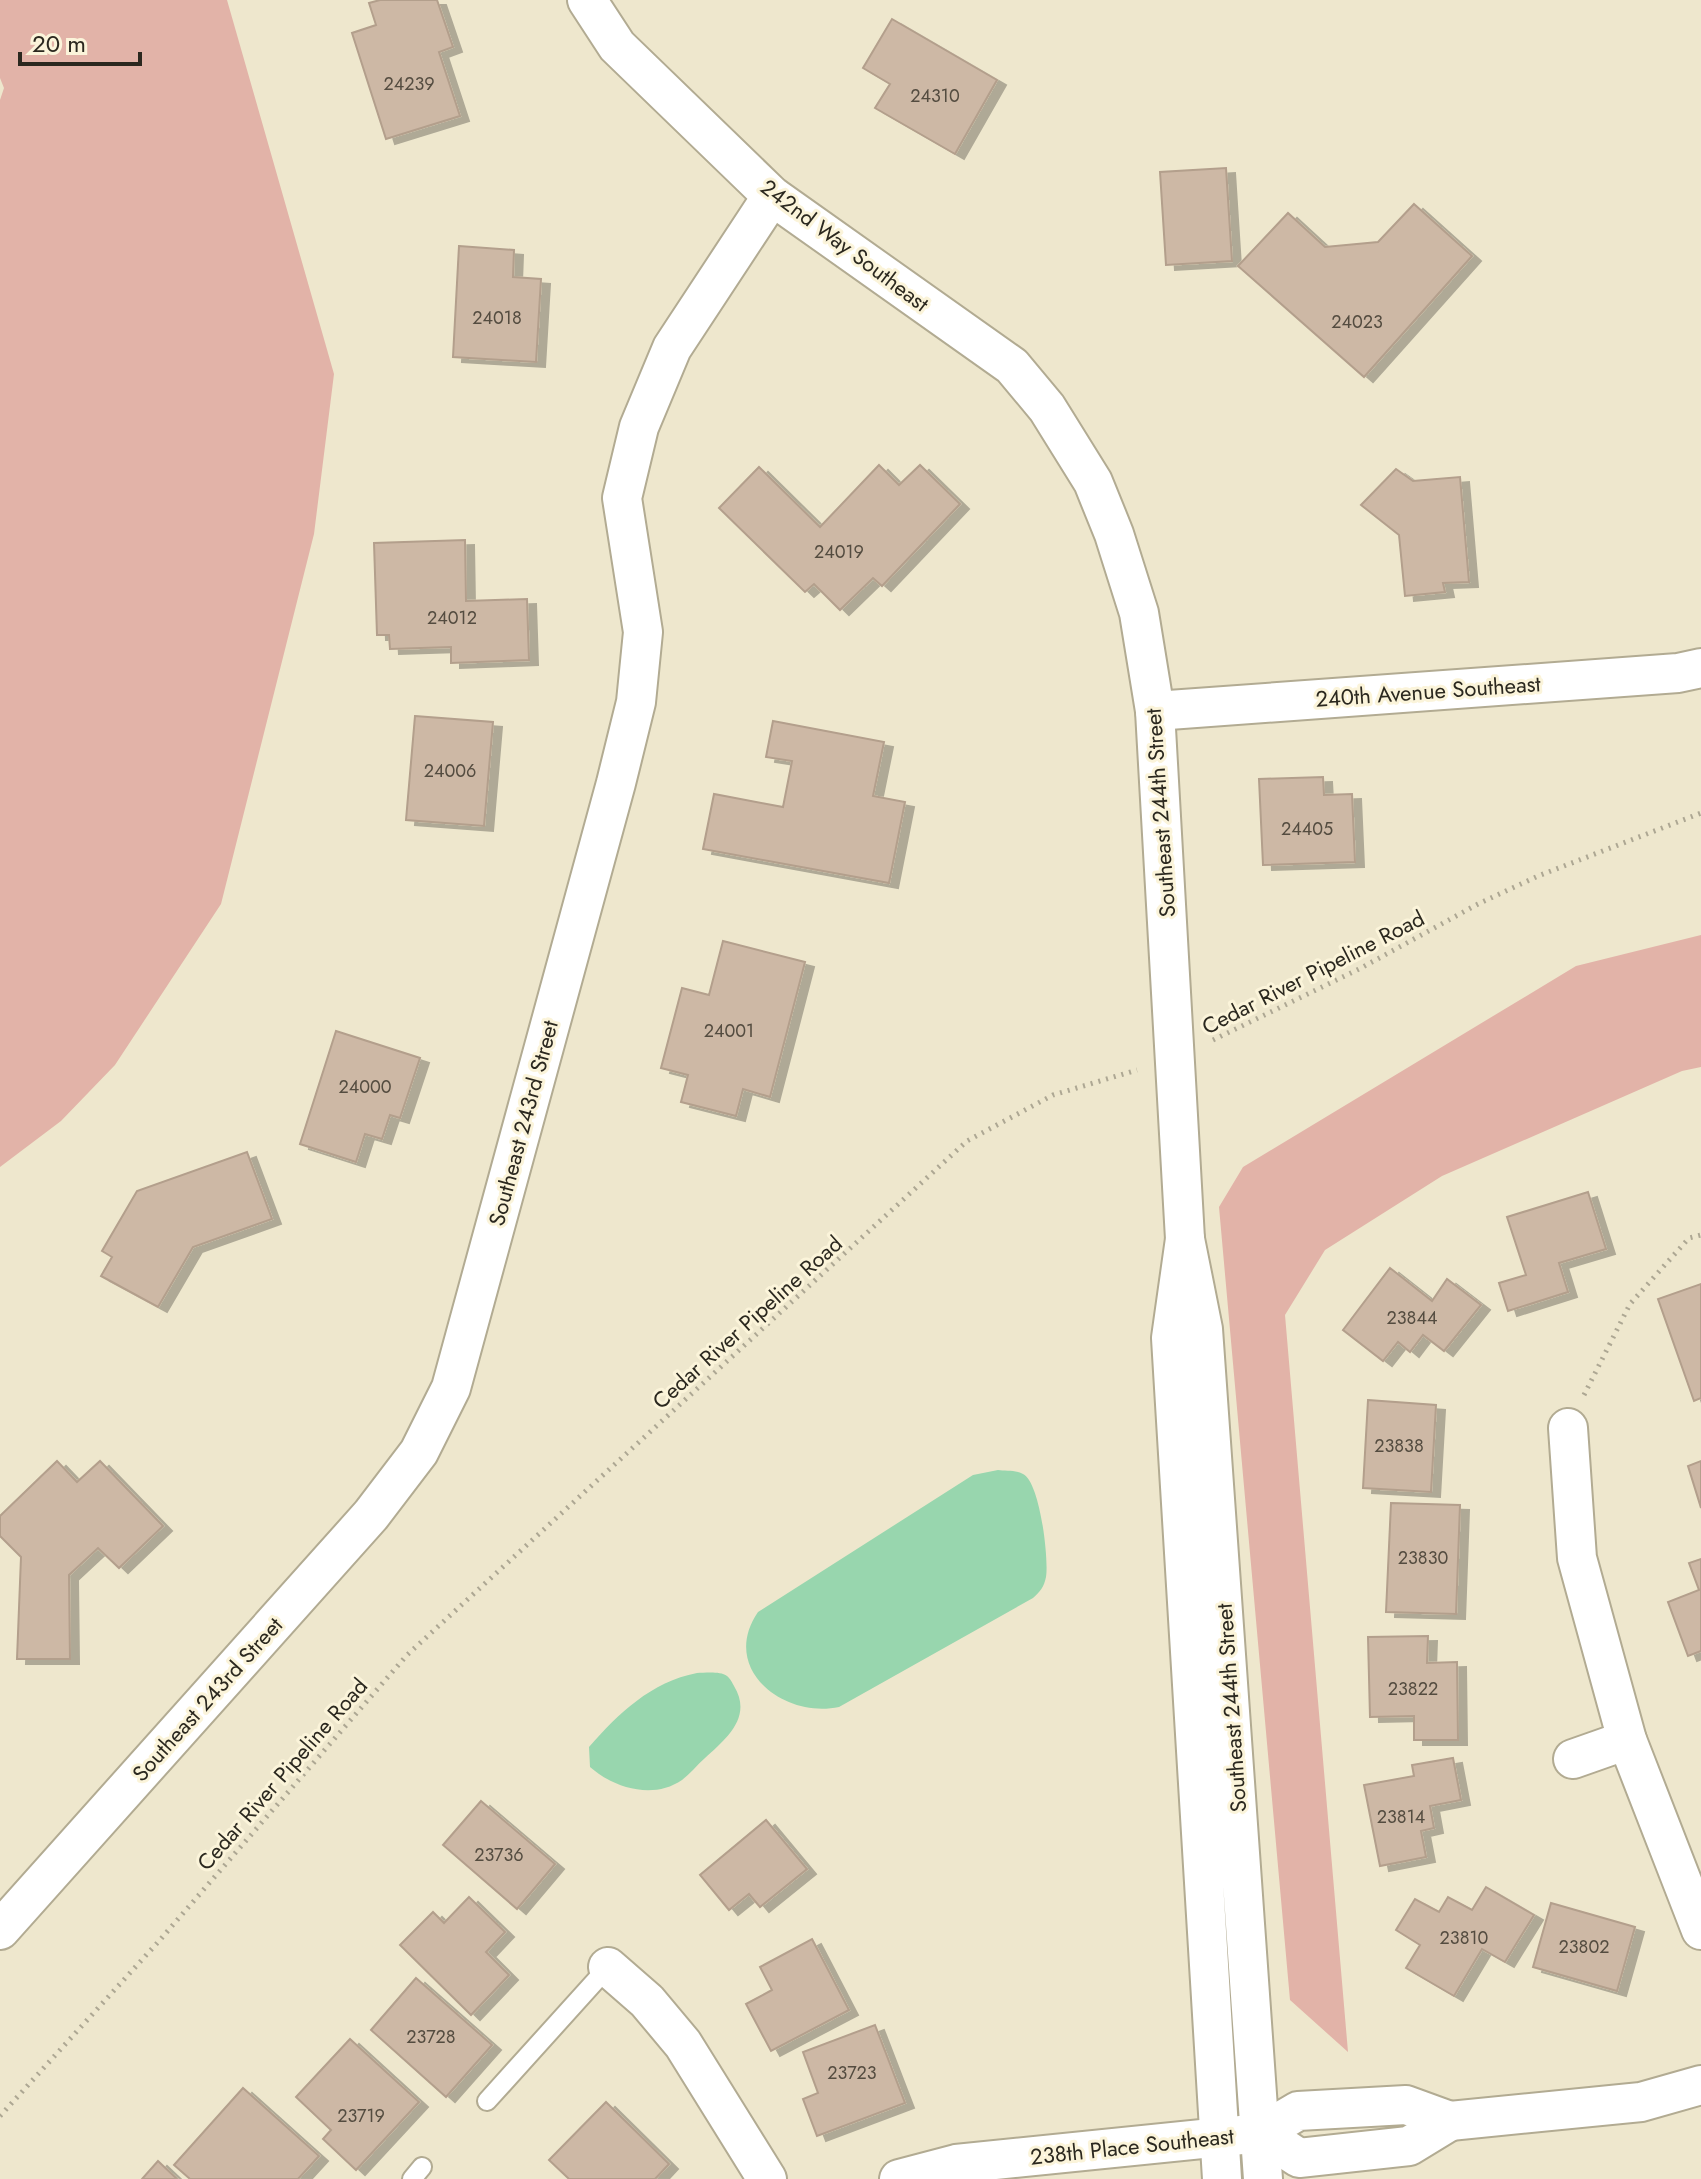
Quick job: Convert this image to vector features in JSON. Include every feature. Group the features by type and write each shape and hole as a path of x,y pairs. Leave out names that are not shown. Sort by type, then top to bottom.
{"street":[{"name":"242nd Way Southeast","path":"587,0 617,46 772,196 1012,366 1047,408"},
{"name":"Southeast 243rd Street","path":"0,1930 371,1515 419,1452 451,1388 636,702 643,632 622,498 639,427 672,348 772,196"},
{"name":"Southeast 244th Street","path":"1047,408 1093,482 1114,534 1139,613 1155,711 1185,1239 1203,1329 1263,2179"},
{"name":"240th Avenue Southeast","path":"1155,711 1678,673 1701,668"},
{"name":"Southeast 244th Street","path":"1185,1239 1171,1338 1222,2179"},
{"path":"1568,1428 1577,1558 1627,1740 1701,1930"},
{"path":"1573,1759 1627,1740"},
{"path":"608,1967 647,2001 683,2044 767,2179"},
{"name":"238th Place Southeast","path":"899,2179 1261,2133 1299,2158 1409,2146 1450,2121 1641,2102 1701,2085"}],"lane":[{"path":"487,2101 608,1967"}],"path":[{"name":"Cedar River Pipeline Road","path":"0,2116 159,1941 407,1655 967,1141 1053,1095 1175,1059 1361,968 1478,904 1538,876 1701,813"},
{"path":"1568,1428 1630,1304 1689,1238 1701,1235"}],"shaded area":[{"path":"0,0 227,0 334,374 314,534 221,904 115,1065 61,1121 0,1167 0,100 4,88 0,78"},
{"path":"1701,935 1701,1067 1682,1071 1442,1176 1325,1250 1285,1315 1348,2052 1290,2000 1219,1207 1243,1167 1576,966"},
{"path":"998,1470 1023,1474 1029,1480 1039,1505 1047,1568 1044,1584 1033,1598 839,1707 818,1709 798,1705 779,1697 763,1685 752,1670 746,1653 748,1633 758,1612 973,1475"},
{"path":"697,1673 727,1676 739,1697 739,1717 721,1743 685,1778 659,1789 634,1789 610,1781 590,1767 589,1747 624,1711 651,1691 680,1677"}],"building":[{"path":"380,0 437,0 453,47 439,52 460,116 386,139 352,33 376,25 369,3"},
{"path":"892,19 997,80 955,154 875,108 890,84 863,68"},
{"path":"1226,168 1232,261 1166,265 1160,172"},
{"path":"1414,204 1472,256 1364,377 1238,266 1288,213 1325,247 1378,242"},
{"path":"459,246 514,250 513,277 541,279 536,362 453,357"},
{"path":"879,465 899,485 920,465 960,504 882,586 873,578 840,610 814,584 805,592 719,508 759,467 820,527"},
{"path":"1396,469 1413,481 1460,477 1469,582 1443,583 1445,592 1405,596 1399,535 1361,505"},
{"path":"465,540 466,601 527,599 529,660 451,663 451,647 390,649 389,635 377,635 374,543"},
{"path":"415,716 493,722 484,826 406,820"},
{"path":"773,721 884,742 873,796 905,802 889,883 703,849 714,794 783,807 792,761 766,757"},
{"path":"1323,777 1324,795 1352,794 1355,862 1263,865 1259,779"},
{"path":"723,941 805,962 770,1097 743,1089 736,1116 681,1102 688,1075 661,1068 682,988 709,995"},
{"path":"336,1031 420,1058 400,1118 390,1115 382,1139 365,1134 356,1162 300,1144"},
{"path":"247,1152 272,1219 193,1247 158,1307 101,1276 112,1257 102,1251 137,1191"},
{"path":"1588,1192 1606,1249 1559,1263 1568,1292 1508,1311 1499,1283 1526,1275 1507,1217"},
{"path":"1390,1268 1432,1301 1447,1279 1481,1305 1444,1351 1423,1335 1410,1352 1398,1342 1383,1361 1343,1330"},
{"path":"1701,1284 1701,1398 1694,1401 1658,1299"},
{"path":"1368,1400 1436,1405 1431,1492 1363,1488"},
{"path":"57,1461 77,1482 100,1461 163,1526 119,1568 98,1548 69,1575 70,1659 17,1659 21,1557 0,1536 0,1516"},
{"path":"1701,1461 1701,1508 1688,1466"},
{"path":"1391,1503 1460,1505 1456,1614 1386,1612"},
{"path":"1701,1559 1701,1651 1688,1656 1668,1602 1699,1590 1689,1563"},
{"path":"1428,1636 1427,1663 1457,1662 1458,1740 1414,1740 1414,1716 1370,1717 1368,1637"},
{"path":"1453,1758 1461,1800 1430,1806 1434,1828 1421,1831 1426,1857 1380,1866 1364,1785 1414,1776 1412,1765"},
{"path":"481,1801 555,1864 517,1909 443,1845"},
{"path":"766,1820 807,1869 760,1907 749,1894 729,1910 700,1875"},
{"path":"1486,1887 1534,1915 1505,1962 1482,1949 1454,1996 1406,1968 1420,1945 1396,1930 1415,1899 1439,1912 1448,1897 1472,1910"},
{"path":"469,1897 505,1932 486,1952 509,1975 471,2015 400,1945 433,1912 444,1923"},
{"path":"1551,1903 1635,1927 1617,1991 1533,1967"},
{"path":"812,1939 849,2010 771,2051 746,2004 772,1990 760,1967"},
{"path":"416,1978 492,2045 446,2097 371,2030"},
{"path":"875,2025 905,2103 817,2136 803,2099 818,2093 803,2052"},
{"path":"350,2039 419,2102 356,2170 323,2139 331,2130 296,2097"},
{"path":"243,2088 319,2156 298,2179 190,2179 174,2165"},
{"path":"606,2102 669,2164 655,2179 569,2179 549,2160"},
{"path":"158,2161 177,2179 142,2179"}]}
